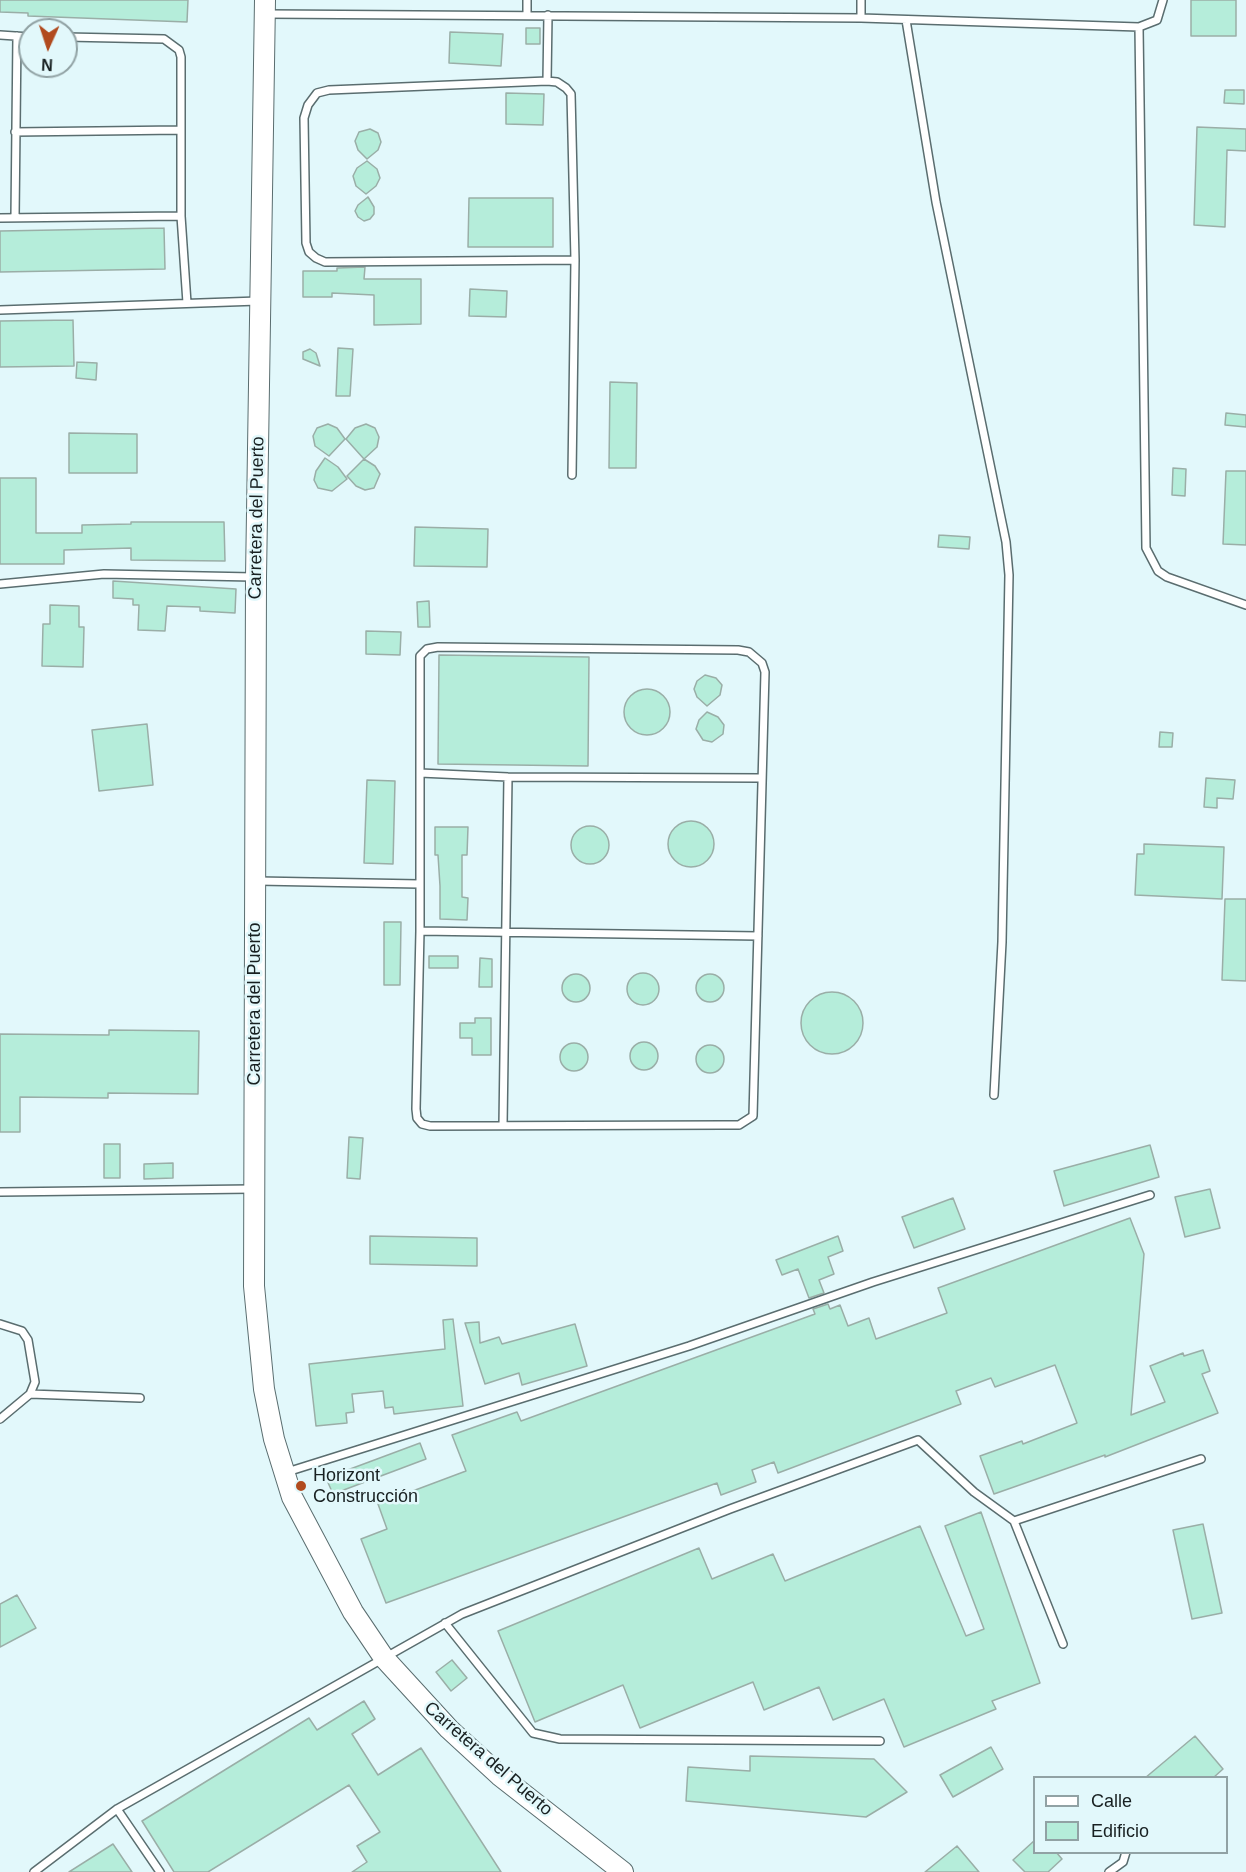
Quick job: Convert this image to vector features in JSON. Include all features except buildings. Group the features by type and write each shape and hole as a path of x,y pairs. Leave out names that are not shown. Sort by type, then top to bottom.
{"main road":[{"name":"Carretera del Puerto","path":"265,7 256,577 254,1286 257,1341 274,1439 292,1497 321,1555 353,1612 384,1658 449,1729 499,1775 623,1872"}],"lane":[{"path":"527,0 527,14"},
{"path":"861,0 861,18"},
{"path":"265,7 548,15 861,18 1139,27 1157,20 1163,0"},
{"path":"547,81 548,15"},
{"path":"906,20 936,202 1006,542 1009,575 1002,942 994,1095"},
{"path":"1139,27 1146,548 1158,571 1167,577 1246,605"},
{"path":"0,35 17,36 15,217"},
{"path":"78,37 164,39 179,50 181,57 181,216 187,303"},
{"path":"572,475 575,260 571,94 557,82 547,81 329,90 317,93 308,105 304,118 306,243 309,252 325,262 575,260"},
{"path":"15,132 180,130"},
{"path":"0,218 181,216"},
{"path":"0,310 261,301"},
{"path":"0,584 104,574 256,577"},
{"path":"438,647 738,650 749,652 762,663 765,672 753,1116 739,1125 430,1126 422,1124 417,1118 420,773 420,656 427,650 438,647"},
{"path":"420,773 508,777 761,778"},
{"path":"503,1125 508,777"},
{"path":"256,881 419,884"},
{"path":"420,931 758,936"},
{"path":"0,1192 255,1189"},
{"path":"285,1473 689,1346 873,1282 1150,1195"},
{"path":"0,1324 22,1331 28,1340 34,1382 30,1394 0,1419"},
{"path":"30,1394 140,1398"},
{"path":"34,1872 117,1809 445,1623 709,1517 918,1440 974,1492 1014,1521 1063,1644"},
{"path":"1014,1521 1201,1459"},
{"path":"445,1623 533,1733 560,1739 880,1741"},
{"path":"117,1809 160,1872"},
{"path":"1109,1872 1123,1862 1125,1854"}],"place":[{"name":"Horizont Construcción","path":"301,1486"}]}
